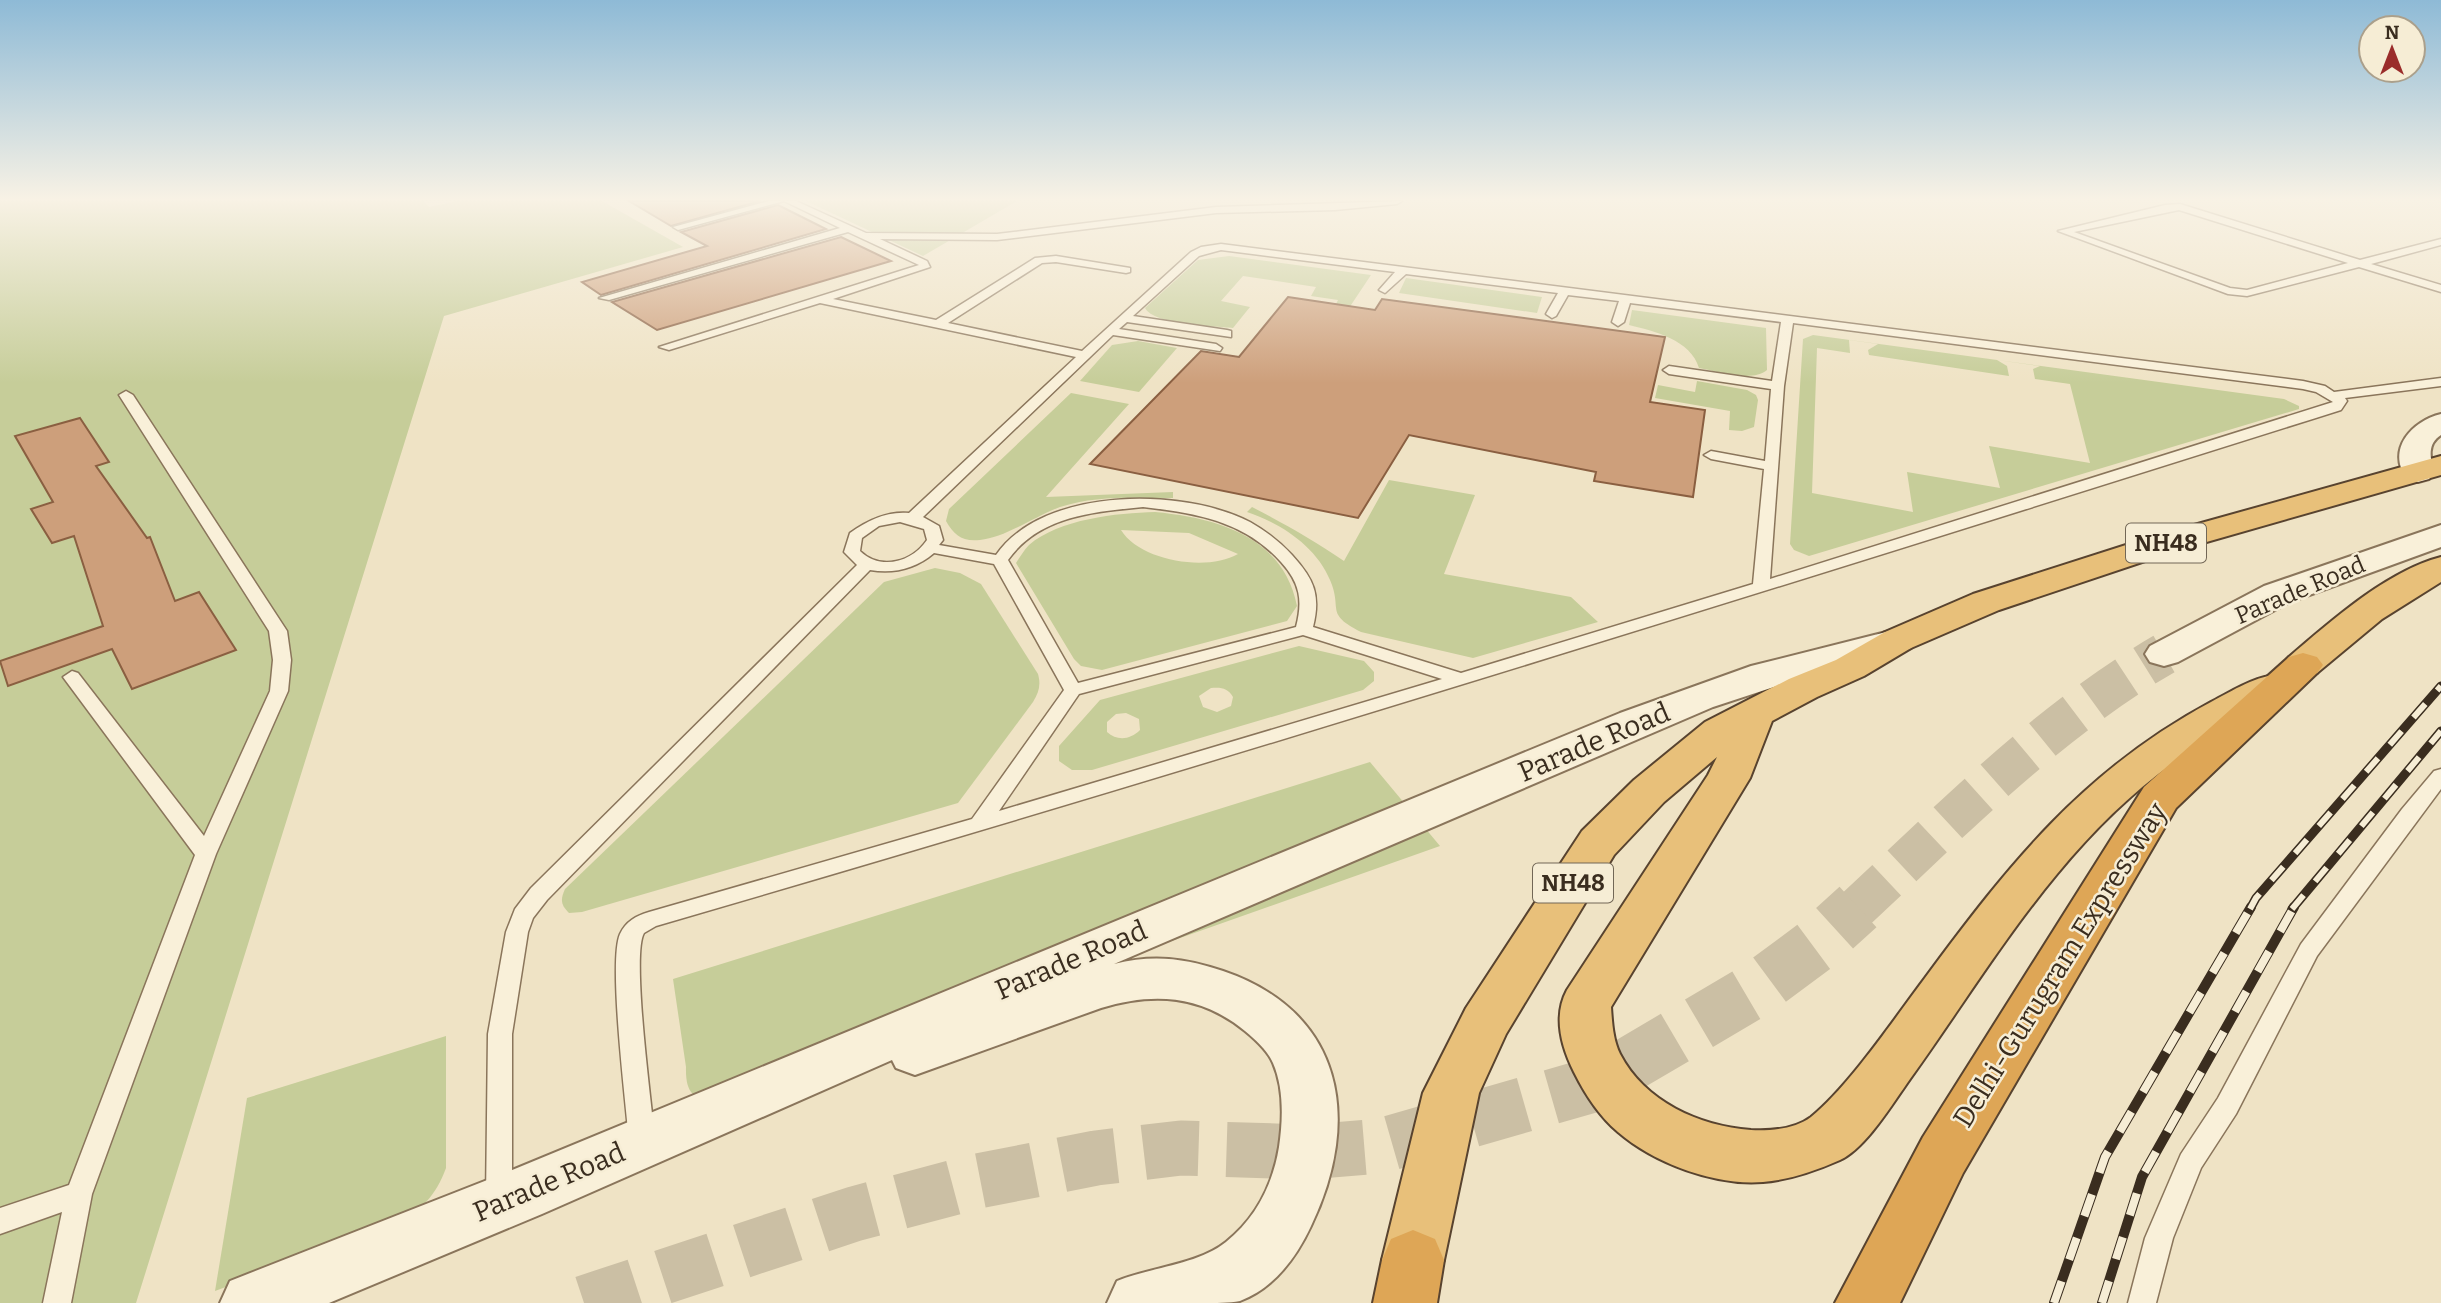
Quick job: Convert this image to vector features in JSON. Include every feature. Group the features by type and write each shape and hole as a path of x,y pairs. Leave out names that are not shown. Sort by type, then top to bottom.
{"highway":[{"name":"NH48","path":"1409,1281 1451,1093 1485,1023 1598,843 1649,791 1720,732 1755,712 1850,668 1898,640 1986,603 2097,565 2429,468"},
{"path":"1755,712 1728,778 1585,1005 1586,1034 1598,1066 1614,1092 1635,1113 1674,1137 1717,1153 1744,1156 1784,1154 1824,1140 1846,1119 1923,1020 2013,895 2044,858 2133,770 2193,728 2292,675 2350,622 2408,584 2441,568"},
{"name":"Delhi-Gurugram Expressway","path":"1867,1303 1942,1155 2160,798 2292,675"}],"street":[{"path":"2429,468 2413,456 2415,443 2423,432 2441,424"},
{"name":"Parade Road","path":"2164,654 2277,594 2441,535"},
{"name":"Parade Road","path":"252,1303 499,1203 1170,917 1650,717 1749,680 1816,659 1898,640"},
{"path":"709,1114 894,1060 1054,1002 1121,982 1164,977 1195,982 1233,996 1270,1021 1293,1046 1306,1082 1309,1117 1307,1155 1297,1192 1284,1218 1247,1264 1217,1279 1139,1303"}],"lane":[{"path":"605,298 732,262"},
{"path":"665,347 925,267 920,262"},
{"path":"937,325 1036,262"},
{"path":"1074,262 1126,270"},
{"path":"914,518 1186,262"},
{"path":"642,1143 629,989 630,937 636,928 649,920 978,826 1761,588 2336,407 2340,401 2303,385 1787,321 1349,262"},
{"path":"2149,262 2237,293 2256,292 2369,262"},
{"path":"2354,262 2441,289"},
{"path":"1385,290 1404,269"},
{"path":"1552,314 1565,290"},
{"path":"1618,322 1625,299"},
{"path":"820,300 1085,355"},
{"path":"1124,318 1227,334"},
{"path":"1761,588 1778,386 1787,321"},
{"path":"1110,331 1216,348"},
{"path":"1669,370 1778,386"},
{"path":"2332,396 2441,382"},
{"path":"57,1303 79,1195 206,855 279,691 282,660 278,631 126,395"},
{"path":"1711,455 1772,466"},
{"path":"1000,560 1016,539 1045,523 1092,508 1143,503 1193,508 1239,521 1276,544 1300,575 1310,601 1304,630"},
{"path":"914,518 931,526 935,540 931,548 914,561 877,567 866,565 852,552 851,544 855,536 874,523 887,519 914,518"},
{"path":"931,548 1000,560"},
{"path":"1000,560 1073,691"},
{"path":"499,1203 500,1034 517,932 523,915 539,894 866,565"},
{"path":"978,826 1073,691 1304,630 1461,679"},
{"path":"72,677 206,855"},
{"path":"2142,1303 2159,1238 2190,1161 2227,1106 2309,950 2409,814 2441,776"},
{"path":"0,1221 79,1195"}],"green space":[{"path":"0,262 632,262 444,316 136,1303 0,1303"},
{"path":"1196,262 1272,262 1371,275 1349,308 1335,306 1338,300 1311,296 1316,287 1243,276 1221,301 1250,307 1233,328 1172,321 1151,314 1145,308"},
{"path":"1406,278 1542,297 1537,313 1399,293"},
{"path":"1632,310 1766,328 1767,370 1761,374 1744,376 1699,368 1695,358 1680,344 1660,334 1629,325"},
{"path":"1813,335 1997,360 2007,366 2009,376 1869,355 1868,350 1878,344 1849,340 1850,353 1817,348 1812,493 1913,512 1907,472 2000,488 1989,446 2090,463 2070,384 2035,379 2033,369 2040,366 1998,360 2284,399 2299,406 2299,409 1809,556 1794,550 1790,544 1803,339"},
{"path":"1138,341 1177,348 1139,392 1080,381 1112,345"},
{"path":"1697,381 1747,390 1756,395 1758,400 1754,427 1742,431 1729,430 1730,411 1655,398 1658,385 1695,392"},
{"path":"1071,393 1129,404 1046,497 1173,492 1173,498 1116,498 1074,503 990,538 968,540 956,534 946,521 949,509"},
{"path":"1389,480 1475,495 1444,574 1571,597 1598,622 1473,658 1361,632 1338,615 1330,580 1306,546 1272,522 1247,512 1252,507 1299,532 1344,561"},
{"path":"1155,512 1201,519 1244,535 1262,547 1278,563 1289,582 1297,606 1287,621 1102,670 1081,666 1074,659 1016,563 1029,545 1056,529 1089,519","holes":["1121,530 1189,533 1238,554 1209,562 1175,560 1143,549 1130,541"]},
{"path":"935,568 960,573 981,584 1038,674 1039,682 1033,702 958,803 582,912 569,913 562,902 565,889 884,582"},
{"path":"1299,646 1364,661 1374,672 1374,681 1363,690 1092,770 1072,770 1059,761 1059,746 1100,700","holes":["1211,688 1221,688 1229,692 1233,697 1231,706 1217,712 1203,707 1199,696","1126,713 1139,719 1140,730 1124,738 1107,732 1107,722 1116,714"]},
{"path":"1370,762 1440,846 731,1097 697,1097 689,1087 673,979"},
{"path":"446,1036 446,1168 427,1201 396,1224 215,1291 247,1098"}],"building":[{"path":"652,262 714,262 601,295 582,282"},
{"path":"754,262 888,262 657,330 612,302"},
{"path":"1288,297 1375,310 1382,299 1665,337 1650,402 1705,410 1693,497 1594,481 1596,472 1409,435 1358,518 1090,464 1201,351 1239,357"},
{"path":"80,418 109,462 96,466 147,538 150,537 175,601 199,592 236,650 132,689 112,649 8,686 0,661 103,626 74,536 52,543 31,509 53,502 15,436"}],"tunnel":[{"path":"1856,909 1966,806 2041,741 2080,710 2164,654"},
{"path":"584,1303 854,1214 978,1181 1096,1158 1181,1148 1307,1152 1380,1146 1596,1084 1757,989 1815,946 1858,907"}],"railway":[{"path":"2250,909 2256,898 2441,686"},
{"path":"2292,909 2441,731"},
{"path":"2054,1303 2105,1157 2251,907"},
{"path":"2102,1303 2142,1177 2294,907"}]}
